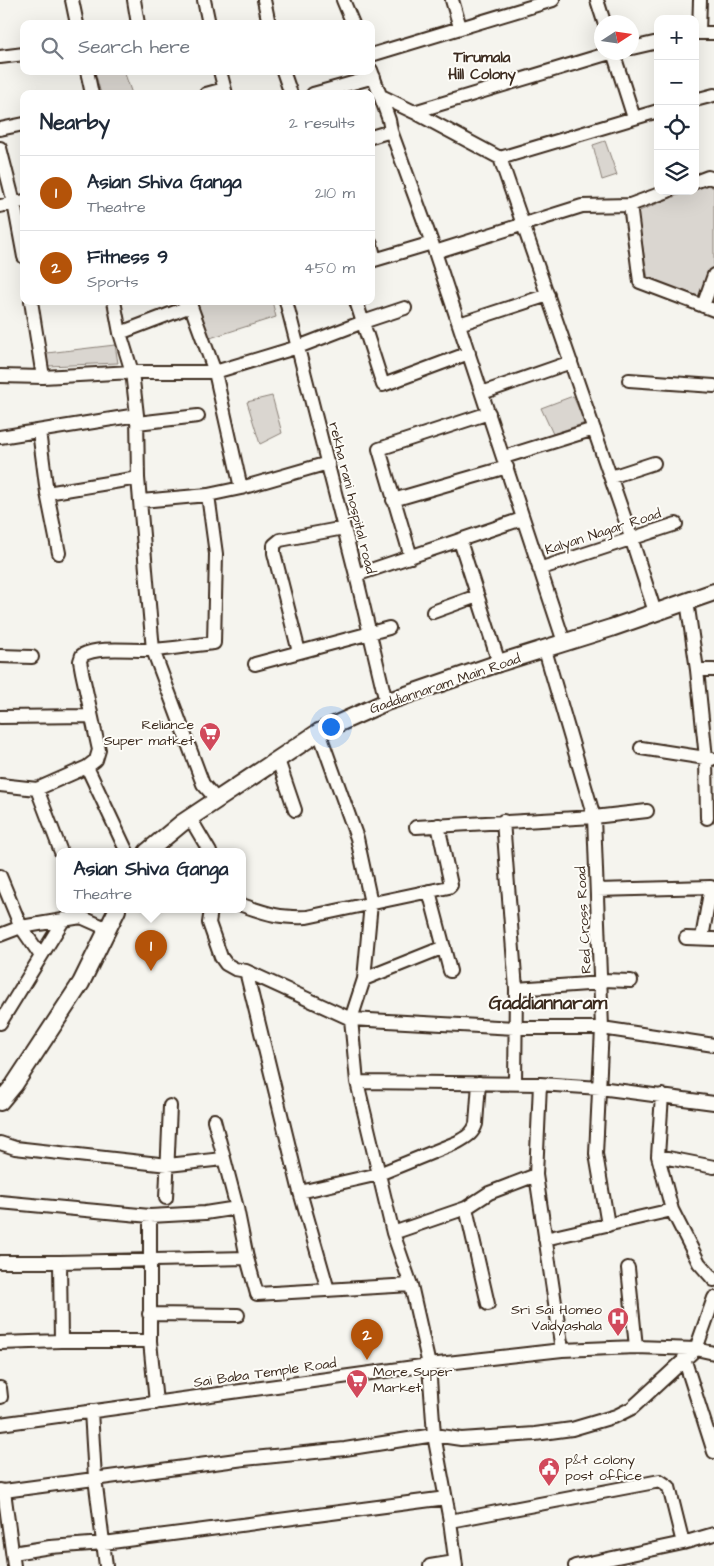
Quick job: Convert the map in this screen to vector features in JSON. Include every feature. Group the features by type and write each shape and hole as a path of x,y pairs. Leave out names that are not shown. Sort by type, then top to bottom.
{"main road":[{"name":"Gaddiannaram Main Road","path":"152,848 190,818 319,732 386,702 714,592"},
{"path":"0,1102 14,1086 81,983 116,913"}],"street":[{"path":"72,0 76,20"},
{"path":"134,0 137,20"},
{"path":"204,0 208,20"},
{"path":"264,0 268,20"},
{"path":"343,0 351,20"},
{"path":"452,0 460,27"},
{"path":"375,54 525,4 553,0"},
{"path":"597,0 602,15"},
{"path":"699,15 700,0"},
{"path":"699,32 714,33"},
{"path":"639,46 654,43"},
{"path":"0,57 20,54"},
{"path":"414,112 594,58"},
{"path":"616,60 634,118"},
{"path":"88,75 91,90"},
{"path":"221,75 225,90"},
{"path":"284,75 290,90"},
{"path":"325,90 370,75"},
{"path":"373,75 391,131 434,247 564,642"},
{"path":"699,99 714,95"},
{"path":"381,96 500,158 656,612"},
{"path":"500,158 654,112"},
{"path":"0,129 20,125"},
{"path":"375,136 391,131"},
{"path":"0,148 19,202 0,206"},
{"path":"699,180 708,177 714,179"},
{"path":"375,261 524,224 582,206 630,205 657,195"},
{"path":"630,205 640,282 708,308 714,275"},
{"path":"459,324 548,295"},
{"path":"32,305 43,377"},
{"path":"115,305 120,333 132,372 137,419 138,478 153,650 203,784 217,800"},
{"path":"120,333 188,305"},
{"path":"190,305 215,372 241,488"},
{"name":"rekha rani hospital road","path":"287,305 356,575 386,702"},
{"path":"357,305 383,385 469,353"},
{"path":"0,376 43,377 132,372 215,372 298,347 404,308"},
{"path":"482,393 571,362"},
{"path":"629,380 714,386"},
{"path":"411,557 379,449 489,413"},
{"path":"0,437 137,419 198,416"},
{"path":"393,500 594,429"},
{"path":"39,431 47,493 59,553"},
{"path":"610,477 654,462"},
{"path":"141,501 208,495 241,488 328,463"},
{"path":"47,493 138,478"},
{"path":"0,785 37,789 87,767 96,760 99,750 80,661 82,655 87,652 153,650 214,643 216,554 208,495"},
{"path":"356,575 522,519"},
{"name":"Kalyan Nagar Road","path":"539,568 676,524"},
{"path":"299,652 274,553 274,545 280,540 344,528"},
{"path":"460,541 499,663"},
{"path":"433,612 478,596"},
{"path":"687,601 710,759 707,818"},
{"path":"255,664 389,628"},
{"name":"Red Cross Road","path":"545,650 594,817 602,981 600,1088 596,1154 608,1225"},
{"path":"0,656 32,657"},
{"path":"697,670 714,670"},
{"path":"0,717 91,716"},
{"path":"319,732 357,838 371,903 364,979 351,1019 357,1082 393,1233 411,1285 429,1365 434,1435 450,1521 455,1564 430,1566"},
{"path":"641,748 710,759"},
{"path":"278,760 295,810"},
{"path":"87,767 125,848"},
{"path":"37,789 60,848"},
{"path":"416,828 438,825 594,817 647,811"},
{"path":"190,818 208,848"},
{"path":"503,821 516,989 515,1083"},
{"path":"246,906 270,915 307,918 452,885 438,825"},
{"path":"0,876 21,927 41,956"},
{"path":"597,890 711,887 708,938 686,938"},
{"path":"429,891 450,971"},
{"path":"211,913 209,923 221,957 226,964 235,969 246,971 351,1019 515,1028 602,1028 714,1045"},
{"path":"0,935 21,927 81,917 108,929"},
{"path":"0,1023 64,919"},
{"path":"364,979 444,947"},
{"path":"246,971 300,1192 328,1290"},
{"path":"516,989 602,981 631,981"},
{"path":"357,1082 540,1084 600,1088 714,1103"},
{"path":"300,1192 379,1174 458,1142 470,1135 476,1124 479,1083"},
{"path":"540,1084 536,1175 562,1350"},
{"path":"662,1095 658,1156 672,1210 699,1263 714,1280"},
{"path":"166,1198 170,1106"},
{"path":"214,1120 257,1294 411,1285"},
{"path":"0,1143 15,1148 168,1164 223,1159"},
{"path":"658,1156 714,1167"},
{"path":"393,1233 466,1208 489,1193 536,1175"},
{"path":"0,1202 150,1216 205,1213 237,1208"},
{"path":"466,1208 488,1304"},
{"path":"545,1239 672,1210"},
{"path":"150,1216 150,1341 156,1403"},
{"path":"0,1262 247,1258"},
{"path":"60,1262 61,1341"},
{"path":"628,1268 636,1347"},
{"path":"446,1498 104,1542 50,1547 14,1560 6,1540 2,1490 244,1459 344,1449 434,1435 461,1439 536,1434 572,1428 616,1416 632,1408 684,1358 696,1349 714,1298"},
{"path":"150,1314 238,1315"},
{"path":"0,1343 150,1341"},
{"name":"Sai Baba Temple Road","path":"0,1424 429,1365 562,1350 636,1347 696,1349 714,1353"},
{"path":"684,1358 714,1452"},
{"path":"91,1411 95,1478 106,1566"},
{"path":"450,1521 660,1481 669,1486 683,1543"},
{"path":"575,1566 683,1543 714,1534"}],"shaded area":[{"path":"96,75 125,75 131,90 100,90"},
{"path":"605,141 617,175 602,180 593,145"},
{"path":"706,184 714,188 714,265 701,299 648,279 637,212 678,195 699,195 699,187"},
{"path":"198,305 273,305 276,317 207,339"},
{"path":"115,345 118,363 48,366 47,353"},
{"path":"272,396 282,433 260,444 247,402"},
{"path":"573,396 585,423 553,434 541,408"}],"place":[{"name":"Reliance Super matket","path":"210,752"},
{"name":"Asian Shiva Ganga","path":"151,971"},
{"name":"Sri Sai Homeo Vaidyashala","path":"618,1337"},
{"name":"Fitness 9","path":"367,1360"},
{"name":"More Super Market","path":"357,1399"},
{"name":"p&t colony post office","path":"549,1487"}],"district":[{"name":"Tirumala Hill Colony","path":"482,66"},
{"name":"Gaddiannaram","path":"548,1003"}]}
